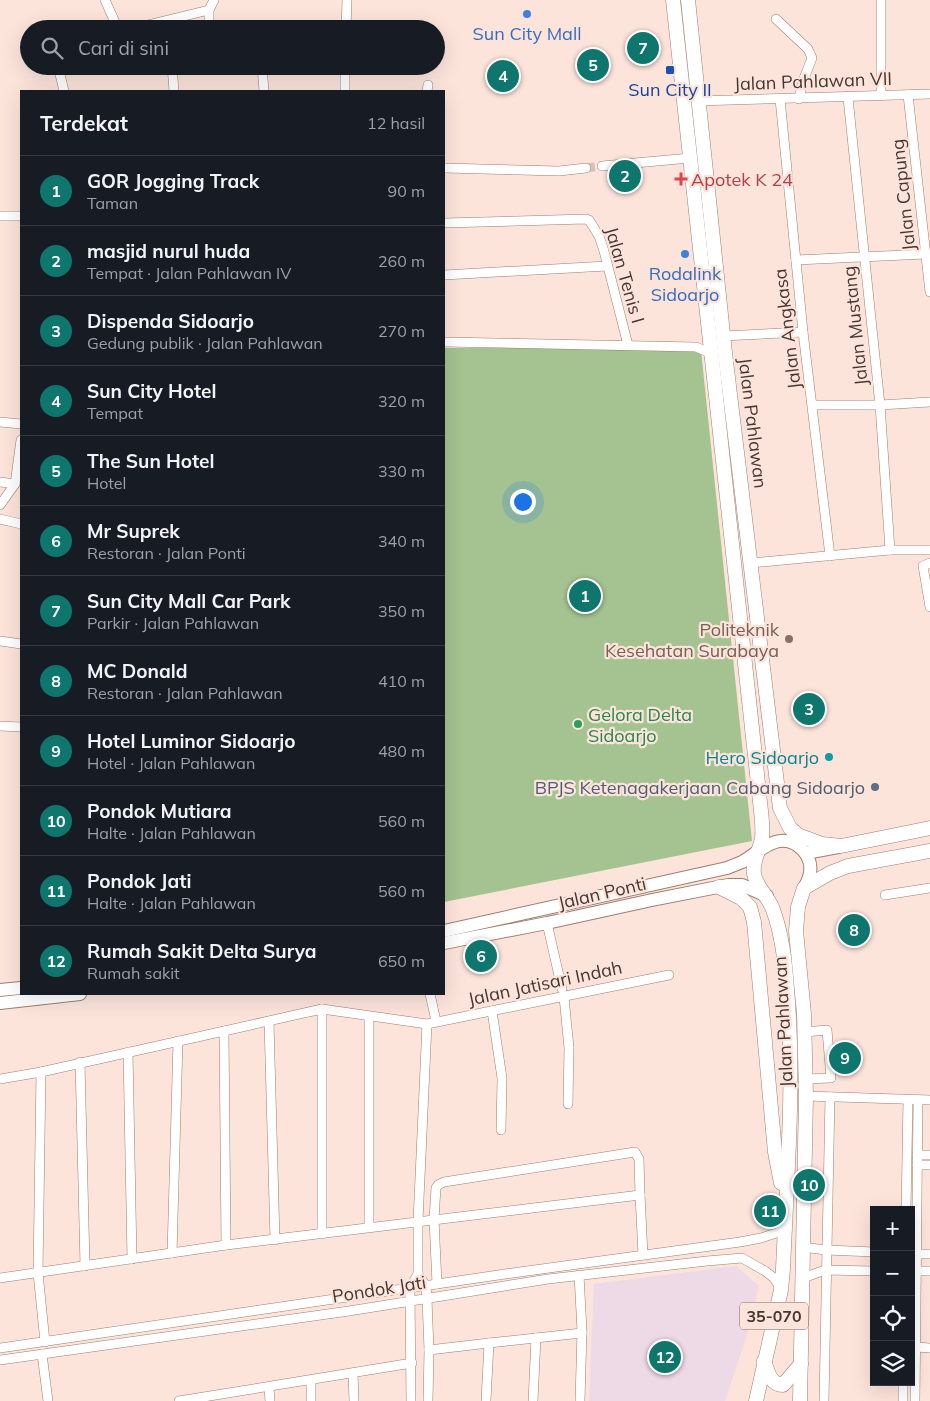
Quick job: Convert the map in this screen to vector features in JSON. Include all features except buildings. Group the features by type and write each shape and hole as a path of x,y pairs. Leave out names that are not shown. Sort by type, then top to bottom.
{"main road":[{"path":"673,4 688,4"},
{"name":"Jalan Pahlawan","path":"673,4 683,28 697,101 729,336 751,563 780,808 790,828 806,846 811,867 798,907 796,931 805,1032 806,1079 802,1247"},
{"name":"Jalan Pahlawan","path":"688,4 683,28 690,158 761,811 762,838 755,860 754,876 767,896 783,945 788,990 790,1057 785,1230"},
{"path":"759,850 772,842 784,841 806,846 841,846 930,828"},
{"name":"Jalan Ponti","path":"445,943 472,931 727,868 740,863 759,850"},
{"path":"804,888 830,873 848,866 930,851"},
{"name":"Jalan Ponti","path":"445,931 472,931 547,923 719,886 742,885 767,896"},
{"path":"719,886 741,898 750,906 754,922 774,1152 785,1211"},
{"path":"0,990 20,988"},
{"path":"0,1002 70,995"},
{"name":"35-070","path":"756,1401 781,1290 785,1230"},
{"name":"35-070","path":"800,1401 802,1247"},
{"path":"764,1361 771,1379 778,1385 783,1385 788,1381 801,1364"}],"street":[{"path":"105,0 114,20"},
{"path":"209,20 209,10 214,0"},
{"path":"346,20 347,0"},
{"path":"881,0 881,96"},
{"path":"180,20 209,10"},
{"path":"776,19 808,50 812,58 803,81 800,99"},
{"path":"60,75 64,90"},
{"path":"173,75 174,90"},
{"path":"263,75 264,90"},
{"path":"345,75 345,90"},
{"name":"Jalan Pahlawan VII","path":"697,101 848,98 930,94"},
{"name":"Jalan Capung","path":"908,95 926,220 926,254 930,292"},
{"name":"Jalan Mustang","path":"848,98 863,257 880,405 890,550"},
{"name":"Jalan Angkasa","path":"780,99 803,332 830,556"},
{"path":"602,166 690,158"},
{"path":"445,168 559,171 586,168"},
{"path":"0,216 20,216"},
{"name":"Jalan Tenis I","path":"445,223 586,218 593,224 599,236 628,345"},
{"path":"796,260 926,254"},
{"path":"445,275 607,266"},
{"path":"729,336 803,332"},
{"path":"696,347 709,336"},
{"path":"445,342 696,347 710,353"},
{"path":"813,405 880,405 930,402"},
{"path":"0,422 20,424"},
{"path":"0,505 15,484 20,447"},
{"path":"0,482 15,484"},
{"path":"0,519 20,524"},
{"path":"751,563 890,550 930,550"},
{"path":"930,563 923,566 930,607"},
{"path":"0,641 20,644"},
{"path":"0,726 20,727"},
{"path":"885,895 930,888"},
{"path":"547,923 563,993 569,1048 568,1104"},
{"name":"Jalan Jatisari Indah","path":"322,1009 368,1017 431,1023 492,1011 563,993 669,975"},
{"path":"411,1401 410,1288 418,1274 418,1221 431,1023 430,995"},
{"path":"0,1079 41,1072 322,1009 322,1234"},
{"path":"492,1011 502,1078 501,1130"},
{"path":"368,1017 369,1226"},
{"path":"269,1022 276,1240"},
{"path":"805,1032 827,1030 831,1078 806,1079"},
{"path":"224,1031 226,1245"},
{"path":"172,1253 178,1041"},
{"path":"128,1052 132,1259"},
{"path":"80,1062 85,1266"},
{"path":"41,1072 38,1273 45,1342"},
{"path":"806,1096 930,1100"},
{"path":"824,1401 830,1097"},
{"path":"906,1206 908,1100"},
{"path":"914,1251 918,1100"},
{"path":"437,1284 434,1219 436,1188 438,1185 444,1182 635,1152 639,1159 643,1255"},
{"path":"917,1160 930,1155"},
{"path":"917,1160 930,1165"},
{"path":"0,1278 369,1226 640,1194"},
{"name":"Pondok Jati","path":"0,1348 740,1242 761,1238 785,1230"},
{"path":"740,1242 742,1258 774,1278 781,1290"},
{"path":"802,1247 870,1252"},
{"path":"915,1254 930,1254"},
{"name":"Pondok Jati","path":"0,1360 427,1299 579,1275 742,1258"},
{"path":"803,1278 826,1270 870,1271"},
{"path":"915,1271 930,1271"},
{"path":"418,1274 426,1286 429,1350 428,1401"},
{"path":"579,1275 582,1333 580,1401"},
{"path":"915,1296 915,1401"},
{"path":"429,1350 582,1333"},
{"path":"533,1401 536,1338"},
{"path":"486,1401 489,1342"},
{"path":"916,1347 930,1348"},
{"path":"42,1354 48,1401"},
{"path":"181,1401 226,1398 270,1388 412,1363"},
{"path":"353,1373 354,1401"},
{"path":"311,1381 311,1401"},
{"path":"903,1386 903,1401"},
{"path":"270,1388 270,1401"}],"shaded area":[{"path":"736,1266 759,1286 749,1329 725,1401 589,1401 594,1284"}],"green space":[{"path":"445,348 701,350 752,841 445,902"}],"tunnel":[{"path":"586,168 602,166"}],"place":[{"name":"Sun City Mall","path":"527,14"},
{"name":"Sun City Mall Car Park","path":"643,48"},
{"name":"The Sun Hotel","path":"593,65"},
{"name":"Sun City II","path":"670,70"},
{"name":"Sun City Hotel","path":"503,76"},
{"name":"masjid nurul huda","path":"625,176"},
{"name":"Apotek K 24","path":"681,179"},
{"name":"Rodalink Sidoarjo","path":"685,254"},
{"name":"GOR Jogging Track","path":"585,596"},
{"name":"Politeknik Kesehatan Surabaya","path":"789,639"},
{"name":"Dispenda Sidoarjo","path":"809,709"},
{"name":"Gelora Delta Sidoarjo","path":"578,724"},
{"name":"Hero Sidoarjo","path":"829,757"},
{"name":"BPJS Ketenagakerjaan Cabang Sidoarjo","path":"875,787"},
{"name":"MC Donald","path":"854,930"},
{"name":"Mr Suprek","path":"481,956"},
{"name":"Hotel Luminor Sidoarjo","path":"845,1058"},
{"name":"Pondok Mutiara","path":"809,1185"},
{"name":"Pondok Jati","path":"770,1211"},
{"name":"Rumah Sakit Delta Surya","path":"665,1357"}]}
